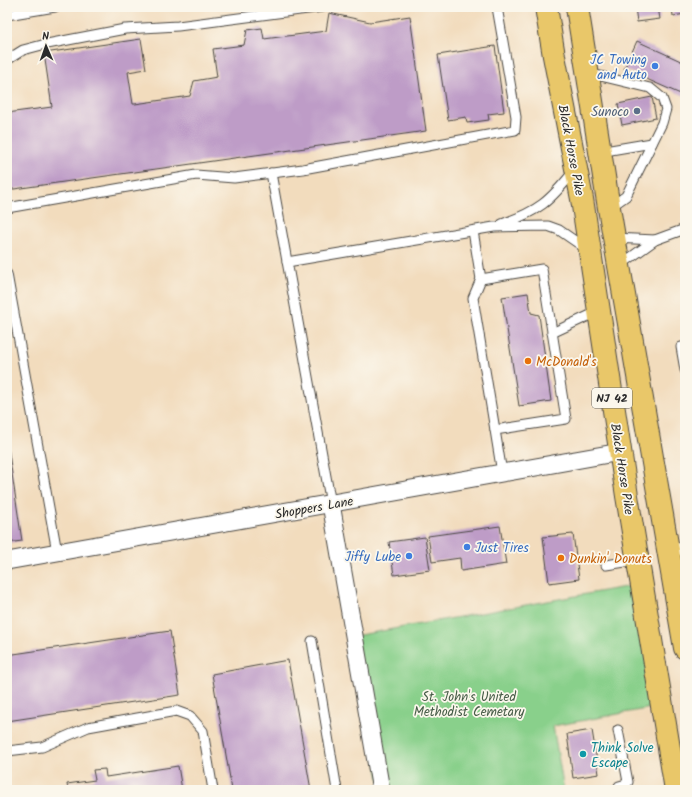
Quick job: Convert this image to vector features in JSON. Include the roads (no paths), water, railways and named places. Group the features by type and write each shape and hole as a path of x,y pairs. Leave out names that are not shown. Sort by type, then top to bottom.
{"highway":[{"name":"Black Horse Pike","path":"546,7 590,251 620,452 676,790"},
{"name":"Black Horse Pike","path":"577,7 650,452 666,538 681,595 685,648"}],"street":[{"name":"Shoppers Lane","path":"7,561 620,452"},
{"path":"331,504 381,790"}],"lane":[{"path":"7,15 55,7"},
{"path":"7,60 23,50 42,45 125,29 178,26 323,7"},
{"path":"7,208 196,175 234,178 271,173 515,130 516,117 497,7"},
{"path":"587,72 650,88 662,98 666,109 662,123 626,196 609,208"},
{"path":"600,152 652,143"},
{"path":"287,262 494,227 521,218 539,208 555,194 576,169"},
{"path":"271,173 331,504"},
{"path":"494,227 548,226 559,230 590,251"},
{"path":"619,266 654,240 685,228"},
{"path":"473,231 481,279 473,298 502,473"},
{"path":"614,238 654,240"},
{"path":"481,279 542,269 566,419 495,430"},
{"path":"7,274 57,552"},
{"path":"552,333 599,311"},
{"path":"685,346 681,346 685,370"},
{"path":"666,538 680,550 685,552"},
{"path":"606,565 638,560"},
{"path":"312,641 337,790"},
{"path":"7,751 42,746 88,727 176,711 190,716 203,730 213,790"},
{"path":"617,790 619,786 628,782 618,730"}],"place":[{"name":"JC Towing and Auto","path":"655,66"},
{"name":"Sunoco","path":"637,111"},
{"name":"McDonald's","path":"528,361"},
{"name":"Just Tires","path":"467,547"},
{"name":"Jiffy Lube","path":"409,556"},
{"name":"Dunkin' Donuts","path":"561,558"},
{"name":"Think Solve Escape","path":"583,754"}],"park label":[{"name":"St. John's United Methodist Cemetary","path":"469,704"}]}
